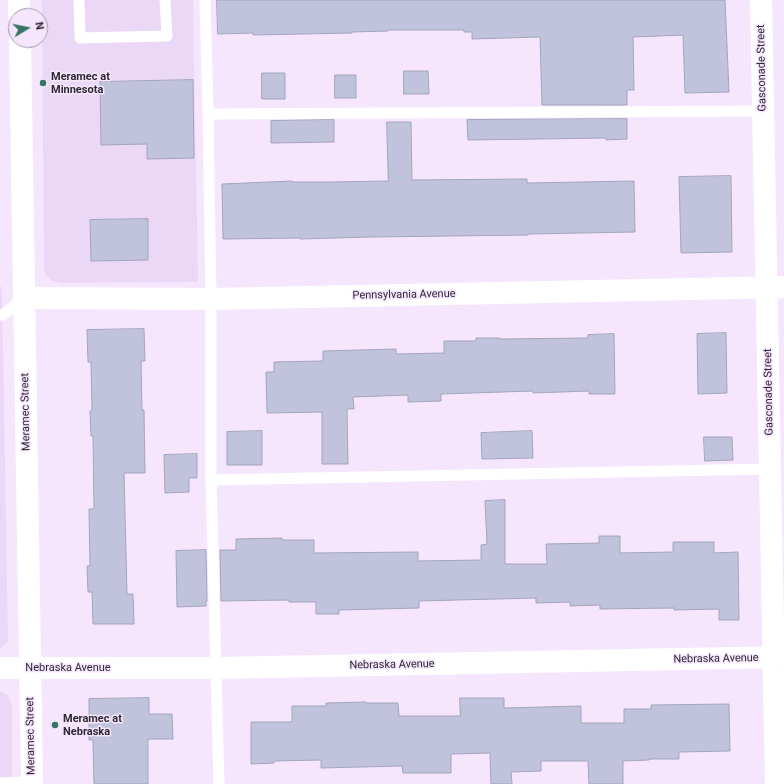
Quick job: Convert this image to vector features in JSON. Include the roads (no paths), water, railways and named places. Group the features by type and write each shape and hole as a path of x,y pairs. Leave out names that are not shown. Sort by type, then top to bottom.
{"street":[{"name":"Gasconade Street","path":"761,0 763,111 775,288 770,469 779,657 776,784"},
{"name":"Meramec Street","path":"20,48 32,783"},
{"name":"Pennsylvania Avenue","path":"24,298 210,299 775,288"},
{"name":"Nebraska Avenue","path":"0,668 217,668 779,657"}],"lane":[{"path":"79,0 80,38 167,36 166,0"},
{"path":"205,0 208,114 211,480 219,784"},
{"path":"208,114 763,111"},
{"path":"0,315 3,315 24,298"},
{"path":"211,480 770,469"},
{"path":"0,783 32,783"}],"place":[{"name":"Meramec at Minnesota","path":"43,83"},
{"name":"Meramec at Nebraska","path":"55,725"}]}
